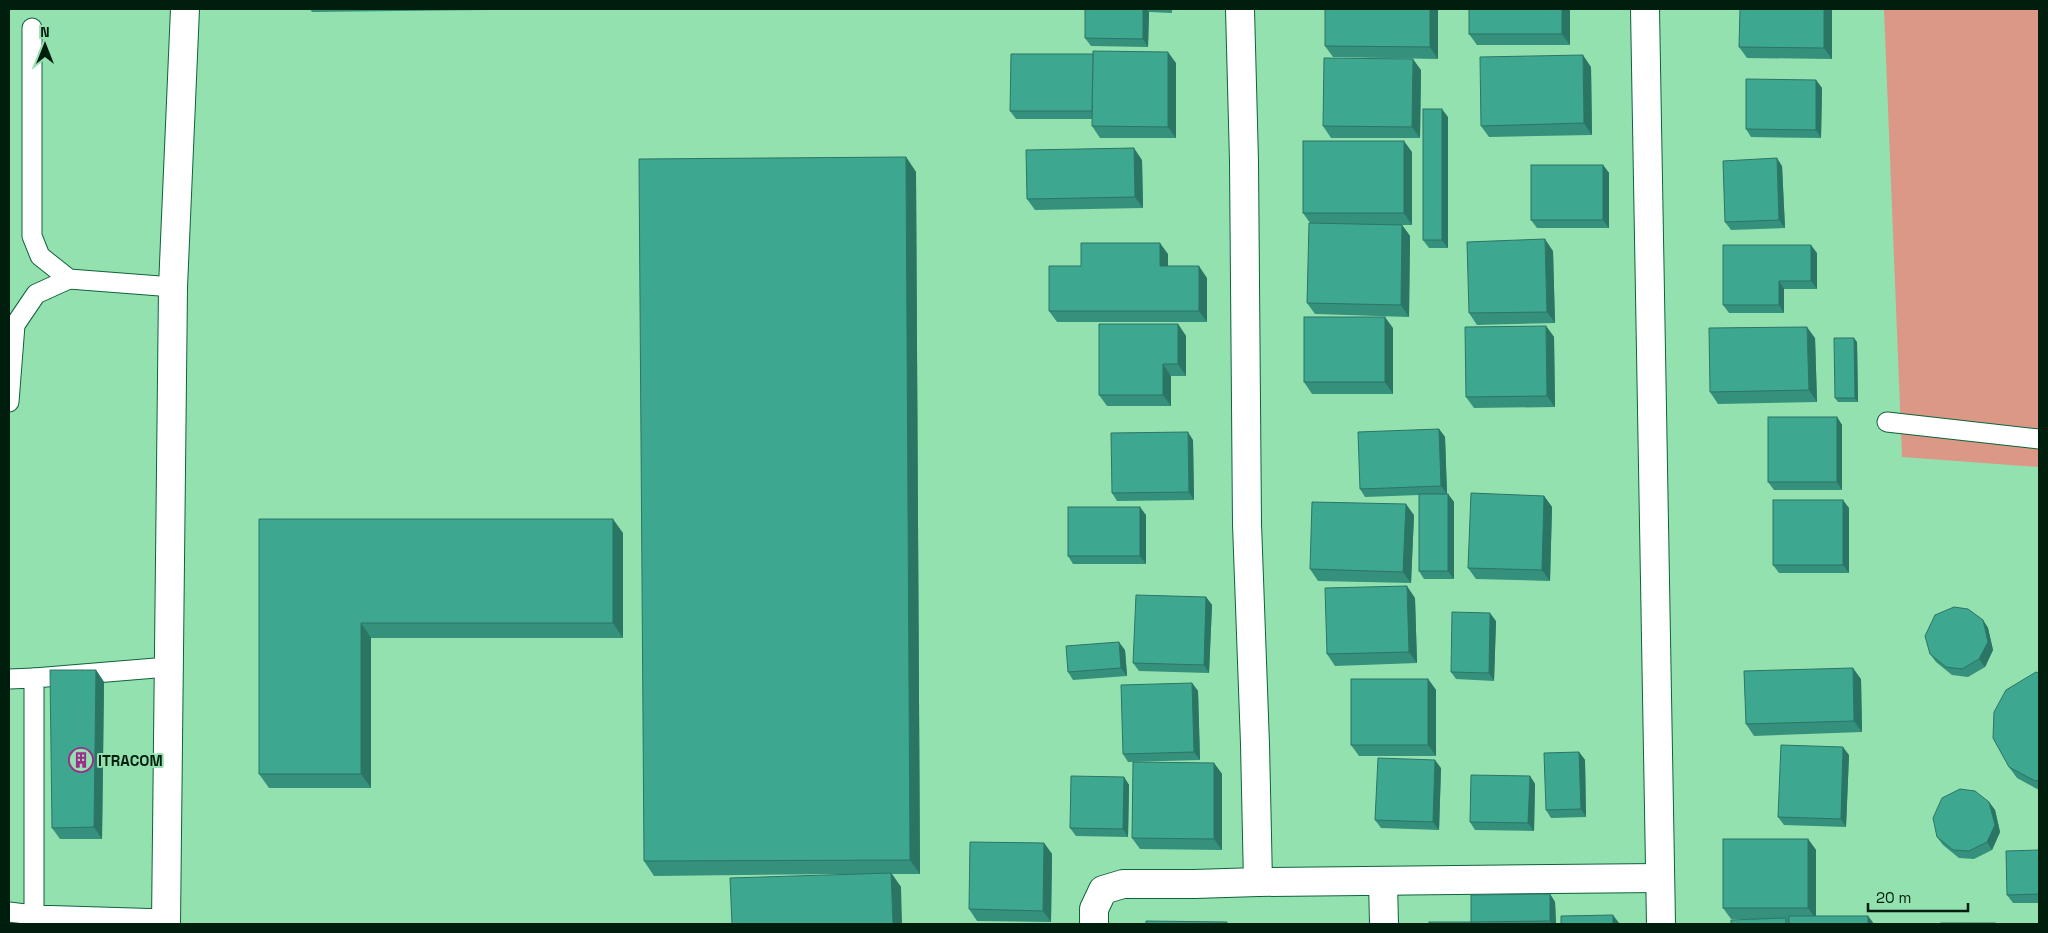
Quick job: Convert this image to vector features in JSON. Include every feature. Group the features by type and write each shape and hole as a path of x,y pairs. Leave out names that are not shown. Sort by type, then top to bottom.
{"street":[{"path":"166,921 173,287 185,9"},
{"path":"1240,9 1244,161 1247,524 1256,744 1258,882"},
{"path":"1645,9 1661,924"},
{"path":"1094,924 1094,909 1103,890 1123,884 1660,878"},
{"path":"1383,880 1384,924"}],"lane":[{"path":"32,28 32,236 40,256 69,279"},
{"path":"9,402 15,325 36,294 69,279 173,287"},
{"path":"1887,422 2039,439"},
{"path":"9,679 168,667"},
{"path":"34,678 34,915"},
{"path":"9,912 34,915 166,921"}],"shaded area":[{"path":"1884,9 2039,9 2039,467 1902,457"}],"building":[{"path":"1085,9 1143,9 1143,39 1085,38"},
{"path":"1325,9 1430,9 1430,47 1325,46"},
{"path":"1469,9 1562,9 1562,34 1469,34"},
{"path":"1740,9 1824,9 1824,48 1739,47"},
{"path":"1093,51 1168,52 1168,127 1092,126"},
{"path":"1011,54 1093,54 1092,111 1010,111"},
{"path":"1583,55 1584,123 1481,126 1480,57"},
{"path":"1324,58 1413,59 1412,127 1323,126"},
{"path":"1746,79 1816,80 1816,130 1746,129"},
{"path":"1423,109 1442,109 1442,240 1423,240"},
{"path":"1303,141 1404,141 1404,213 1303,213"},
{"path":"1134,148 1135,197 1027,199 1026,150"},
{"path":"906,157 910,860 644,861 639,159"},
{"path":"1777,158 1779,220 1725,222 1723,161"},
{"path":"1531,165 1603,165 1603,220 1531,220"},
{"path":"1309,223 1402,225 1401,305 1307,303"},
{"path":"1545,239 1547,312 1469,313 1467,242"},
{"path":"1081,243 1160,243 1160,266 1199,266 1199,311 1049,311 1049,266 1081,266"},
{"path":"1723,245 1811,245 1811,281 1779,281 1779,305 1723,305"},
{"path":"1304,317 1385,317 1385,382 1304,382"},
{"path":"1099,324 1178,324 1178,364 1163,364 1163,395 1099,395"},
{"path":"1546,326 1547,396 1466,397 1465,327"},
{"path":"1807,327 1809,390 1710,392 1709,328"},
{"path":"1834,338 1854,338 1855,398 1835,398"},
{"path":"1768,417 1837,417 1837,482 1768,482"},
{"path":"1439,429 1441,486 1360,489 1358,432"},
{"path":"1188,432 1189,492 1112,493 1111,433"},
{"path":"1471,493 1544,496 1542,570 1468,568"},
{"path":"1419,494 1448,494 1448,571 1419,571"},
{"path":"1773,500 1843,500 1843,565 1773,565"},
{"path":"1312,502 1406,504 1403,572 1310,569"},
{"path":"1068,507 1140,507 1140,556 1068,556"},
{"path":"259,519 613,519 613,623 361,623 361,774 259,774"},
{"path":"1407,586 1409,652 1327,654 1325,588"},
{"path":"1136,595 1206,597 1204,665 1133,663"},
{"path":"1954,607 1968,609 1983,620 1988,642 1979,659 1962,669 1946,667 1930,654 1925,636 1935,615"},
{"path":"1452,612 1490,613 1489,673 1451,672"},
{"path":"1119,642 1121,668 1068,672 1066,646"},
{"path":"1853,668 1854,721 1746,724 1744,671"},
{"name":"ITRACOM","path":"50,670 96,670 94,827 52,828"},
{"path":"2036,672 2039,673 2039,780 2035,781 2009,767 1993,738 1994,712 2006,690"},
{"path":"1351,679 1428,679 1428,745 1351,745"},
{"path":"1192,683 1194,752 1123,754 1121,685"},
{"path":"1781,745 1843,747 1841,819 1778,817"},
{"path":"1579,752 1581,809 1546,810 1544,753"},
{"path":"1378,758 1435,760 1433,822 1375,820"},
{"path":"1133,762 1214,763 1214,839 1132,838"},
{"path":"1471,775 1530,776 1528,823 1470,822"},
{"path":"1071,776 1124,777 1123,829 1070,828"},
{"path":"1960,789 1975,791 1989,802 1995,825 1987,842 1969,851 1953,850 1937,837 1933,818 1942,798"},
{"path":"1723,839 1808,839 1808,908 1723,908"},
{"path":"970,842 1044,843 1043,911 969,909"},
{"path":"2039,850 2039,894 2007,895 2006,851"},
{"path":"891,873 893,924 732,924 730,878"},
{"path":"1550,894 1550,921 1471,922 1471,895"},
{"path":"1613,915 1613,924 1561,924 1561,916"},
{"path":"1789,916 1868,916 1868,924 1789,924"},
{"path":"1786,918 1786,924 1731,924 1731,920"},
{"path":"1146,921 1227,922 1227,924 1146,924"},
{"path":"1429,922 1471,922 1471,924 1429,924"},
{"path":"1995,923 1995,924 1941,924"}],"place":[{"name":"ITRACOM","path":"81,760"}]}
